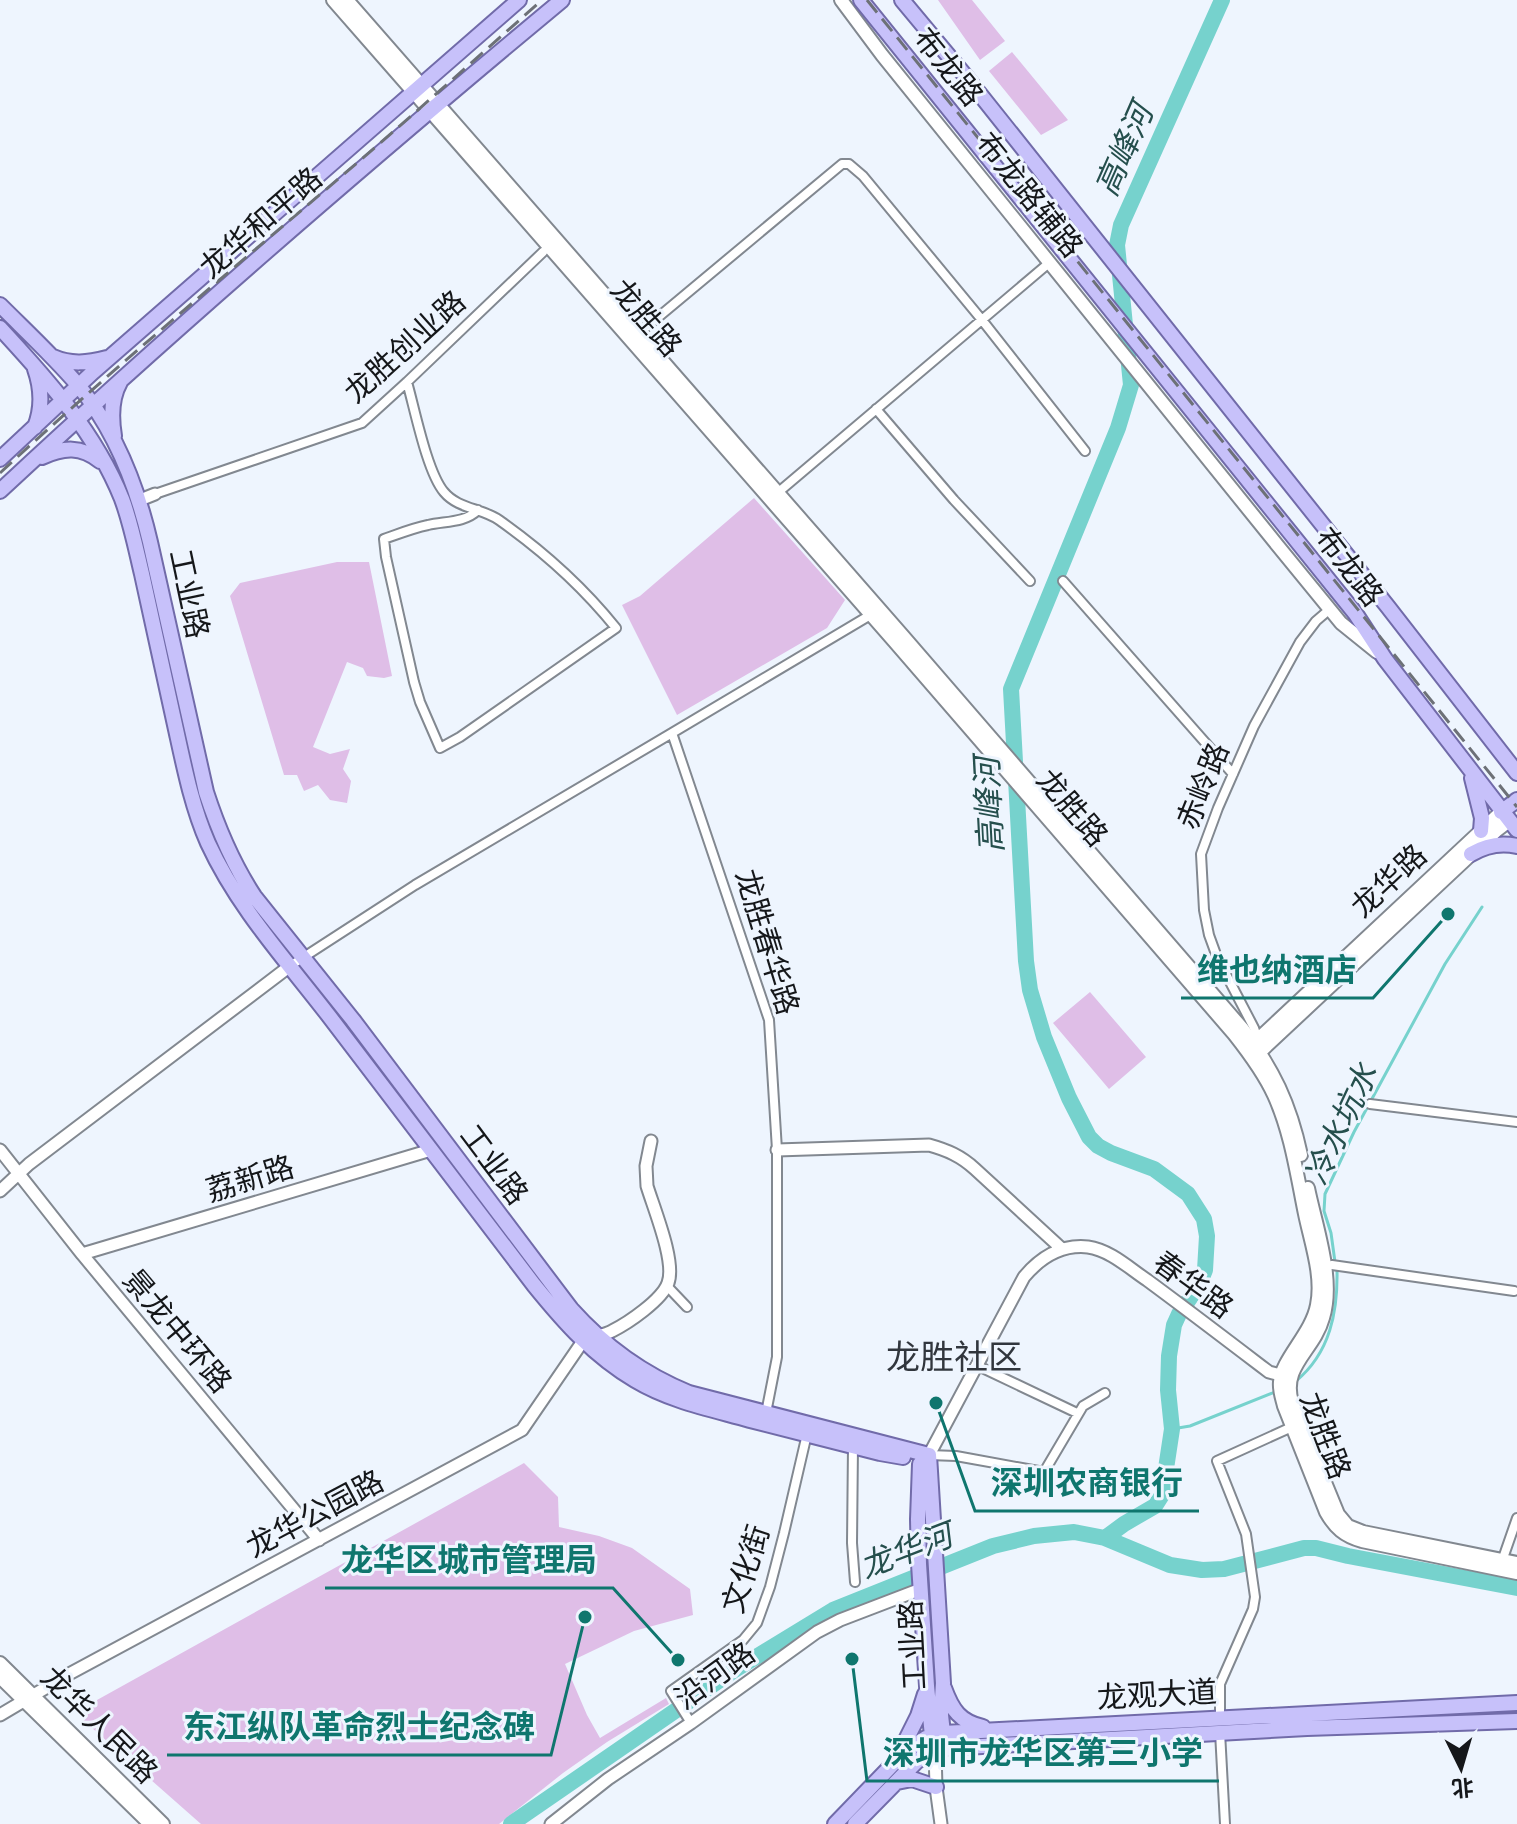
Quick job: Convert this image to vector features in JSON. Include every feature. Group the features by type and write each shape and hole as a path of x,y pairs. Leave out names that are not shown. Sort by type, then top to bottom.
{"main road":[{"name":"龙胜路","path":"333,0 416,88"},
{"name":"龙胜路","path":"347,0 546,249 774,496"},
{"name":"龙华和平路","path":"0,459 519,0"},
{"name":"龙华和平路","path":"0,491 92,406 433,108 562,0"},
{"name":"布龙路辅路","path":"841,0 1049,263 1330,609"},
{"name":"布龙路","path":"861,0 1355,613 1385,659 1512,820"},
{"name":"布龙路","path":"902,0 1388,607 1517,773"},
{"name":"龙胜路","path":"433,108 638,334 875,612 1023,775 1255,1050 1284,1122 1317,1273 1318,1297 1314,1318 1285,1384 1326,1512 1335,1526 1362,1541 1501,1565 1517,1573"},
{"name":"工业路","path":"0,305 79,386 117,447 140,500 206,792 217,825 241,876 297,962 431,1150 534,1285 561,1318 637,1368 671,1386 925,1458"},
{"name":"工业路","path":"0,328 64,400 110,473 128,517 183,764 202,828 232,890 244,908 353,1020 612,1365 656,1392 712,1410 880,1453 925,1458"},
{"path":"48,353 59,360 74,363 115,355"},
{"path":"31,362 39,381 41,399 34,427"},
{"path":"117,447 112,423 113,402 124,378"},
{"path":"31,462 59,451 79,449 95,457 110,473"},
{"path":"1330,609 1341,623 1385,659"},
{"name":"龙胜路","path":"875,612 1024,793 1255,1050"},
{"path":"1493,742 1517,756"},
{"path":"1470,770 1482,818 1481,831"},
{"name":"龙华路","path":"1255,1050 1512,820 1517,800"},
{"name":"龙华路","path":"1255,1050 1481,831 1512,820"},
{"path":"1471,854 1496,844 1517,846"},
{"path":"880,1453 906,1468 914,1481 919,1500"},
{"name":"工业路","path":"925,1458 919,1500 919,1564 927,1686 937,1740"},
{"name":"工业路","path":"925,1458 943,1683 937,1740"},
{"name":"龙胜路","path":"1501,1565 1517,1563"},
{"name":"龙华人民路","path":"0,1663 28,1698 150,1824"},
{"name":"龙华人民路","path":"0,1677 28,1698 163,1824"},
{"path":"943,1683 951,1705 961,1719 973,1725 1000,1729"},
{"path":"893,1764 918,1716 927,1686"},
{"name":"龙观大道","path":"937,1740 962,1746 1517,1703"},
{"name":"龙观大道","path":"835,1824 913,1746 1000,1729 1517,1721"},
{"name":"龙观大道","path":"855,1824 937,1740"},
{"path":"893,1784 912,1779 936,1787"}],"street":[{"path":"638,334 842,164 849,164 863,176 982,320 1085,451"},
{"name":"龙胜创业路","path":"140,500 359,424 546,249"},
{"path":"774,496 1049,263"},
{"path":"407,382 431,467 443,491 454,501 478,510 498,520 567,574 616,628 440,748 414,682 384,539 427,525 456,521 478,510"},
{"path":"876,409 954,500 1030,581"},
{"path":"1063,581 1233,774"},
{"name":"赤岭路","path":"1255,1050 1254,1028 1209,935 1201,854 1254,726 1300,642 1330,609"},
{"path":"0,1191 29,1164 297,962 415,885 875,612"},
{"name":"龙胜春华路","path":"672,733 769,1020 777,1150 777,1357 766,1413"},
{"path":"1370,1104 1517,1122"},
{"path":"590,1338 610,1332 642,1311 667,1286 669,1264 647,1186 651,1141"},
{"path":"777,1150 929,1145 944,1149 961,1157 1062,1249 1036,1263 1024,1277 925,1458"},
{"name":"景龙中环路","path":"0,1150 319,1540"},
{"name":"荔新路","path":"82,1254 431,1150"},
{"name":"春华路","path":"1062,1249 1089,1247 1114,1257 1285,1384"},
{"path":"1336,1266 1514,1291"},
{"path":"667,1286 687,1307"},
{"name":"龙华公园路","path":"0,1715 522,1430 590,1338"},
{"path":"976,1365 1077,1413"},
{"path":"925,1458 956,1456 1044,1472 1077,1413 1088,1402 1105,1393"},
{"path":"1225,1824 1220,1684 1254,1603 1245,1529 1217,1461 1296,1425"},
{"name":"文化街","path":"689,1720 671,1691 743,1640 757,1623 781,1547 807,1434"},
{"path":"853,1446 852,1543 855,1582"},
{"path":"1501,1565 1517,1518"},
{"name":"沿河路","path":"551,1824 689,1720 817,1632 921,1587"},
{"path":"937,1740 936,1787 941,1824"}],"shaded area":[{"path":"938,0 972,0 1005,41 980,60"},
{"path":"1012,52 1068,120 1041,135 989,71"},
{"path":"754,498 845,600 827,628 677,715 622,605 640,596"},
{"path":"337,562 369,562 392,676 367,676 363,668 347,662 313,747 330,754 350,749 343,769 351,781 347,803 330,800 318,785 304,791 297,775 284,775 230,596 240,583"},
{"path":"1090,992 1146,1057 1109,1089 1053,1023"},
{"path":"524,1463 558,1497 559,1527 599,1536 632,1548 690,1589 693,1615 634,1631 565,1664 600,1738 666,1698 669,1704 563,1773 499,1824 201,1824 83,1720 88,1705"}],"waterway":[{"name":"高峰河","path":"1105,1538 1155,1506 1162,1495 1172,1429 1168,1390 1174,1325 1205,1270 1207,1236 1204,1219 1188,1194 1154,1169 1111,1153 1089,1137 1044,1037 1030,990 1026,961 1011,689 1118,428 1131,385 1117,245 1121,225 1222,0"},
{"name":"冷水坑水","path":"1335,1262 1324,1211 1325,1194 1354,1132 1445,964 1482,907"},
{"name":"冷水坑水","path":"1296,1381 1317,1358 1330,1331 1336,1301 1337,1269"},
{"name":"冷水坑水","path":"1172,1429 1190,1426 1275,1392"},
{"name":"龙华河","path":"511,1824 733,1671 833,1610 993,1546 1034,1536 1074,1532 1105,1538 1170,1565 1202,1570 1224,1569 1304,1548 1316,1548 1517,1588"}],"railway":[{"path":"0,473 542,0"},
{"path":"867,0 1517,807"}],"place":[{"name":"维也纳酒店","path":"1448,914"},
{"name":"深圳农商银行","path":"936,1403"},
{"name":"东江纵队革命烈士纪念碑","path":"585,1617"},
{"name":"深圳市龙华区第三小学","path":"852,1659"},
{"name":"龙华区城市管理局","path":"678,1660"}],"district":[{"name":"龙胜社区","path":"954,1357"}]}
